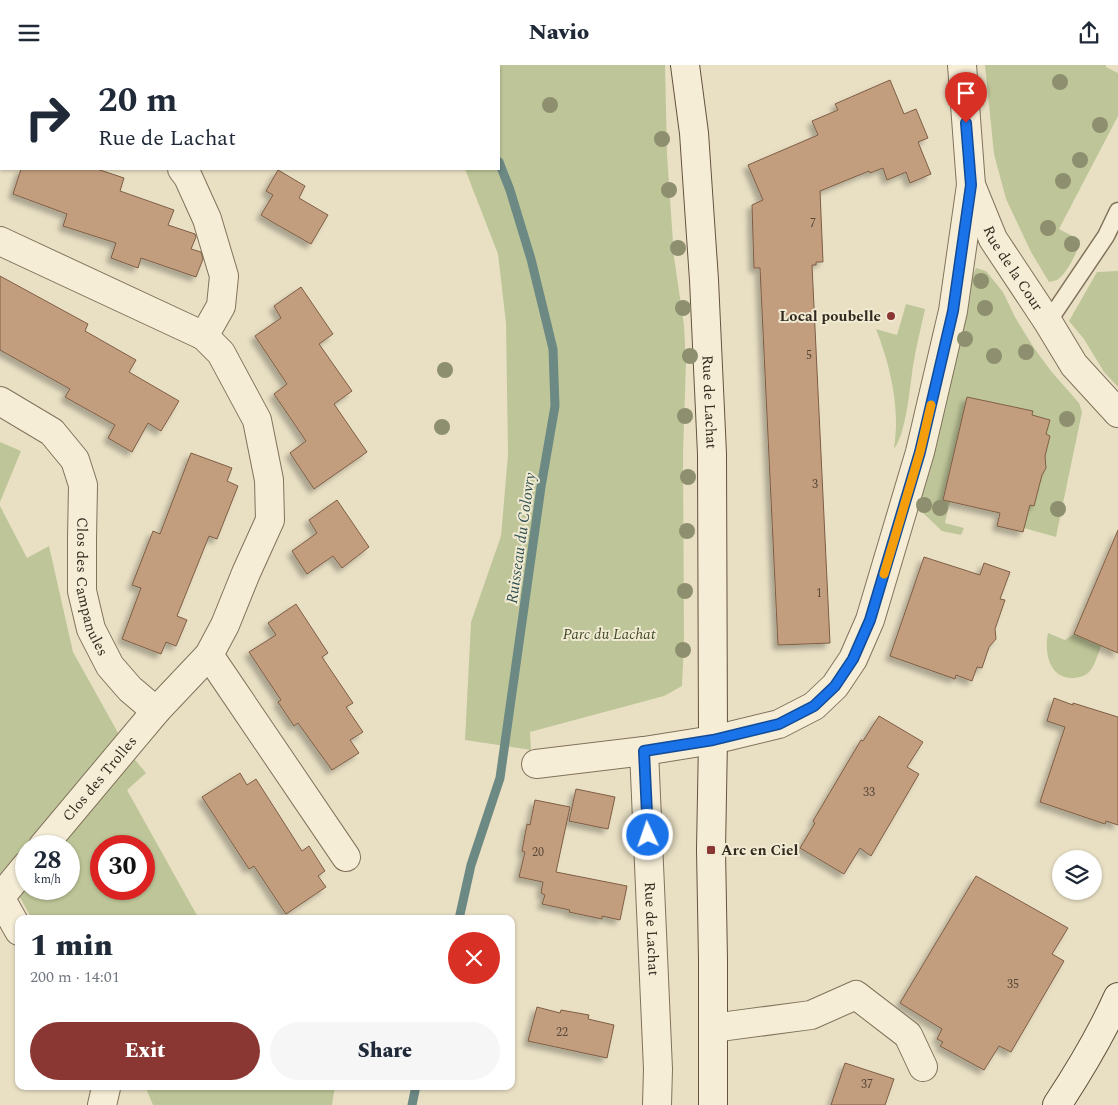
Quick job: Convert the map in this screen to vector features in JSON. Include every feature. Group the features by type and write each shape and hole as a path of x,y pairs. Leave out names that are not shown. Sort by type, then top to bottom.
{"street":[{"name":"Rue de Lachat","path":"684,65 695,143 704,280 712,454 713,740 710,850 713,960 713,1105"},
{"name":"Rue de la Cour","path":"962,65 971,185 993,239 1074,365 1118,413"},
{"path":"183,170 188,177 207,219 224,276 221,306 204,337"},
{"path":"536,764 644,751 713,740 779,724 814,706 835,686 853,659 870,620 920,452 953,311 971,185"},
{"path":"0,241 204,337 221,353 257,420 269,480 270,519 225,625 208,655 156,711"},
{"name":"Clos des Campanules","path":"0,401 52,432 75,460 83,485 82,591 91,629 110,666 130,689 156,711"},
{"path":"208,655 346,857"},
{"name":"Clos des Trolles","path":"52,835 156,711"},
{"name":"Rue de Lachat","path":"644,751 658,1069 656,1105"},
{"path":"15,879 0,897 15,924"},
{"path":"713,1028 811,1015 856,995 908,1035 923,1067"},
{"path":"1058,1105 1082,1067 1112,1012 1118,997"},
{"path":"102,1105 106,1090"}],"lane":[{"name":"Rue de la Cour","path":"1048,322 1106,236 1118,211"}],"green space":[{"name":"Parc du Lachat","path":"500,65 665,65 667,154 674,257 684,325 686,363 683,453 684,642 682,686 664,696 530,732 531,750 465,740 471,622 501,536 508,455 506,323 498,254 465,170 500,170"},
{"path":"985,65 1106,65 1106,67 1118,73 1118,116 1059,229 1080,240 1072,262 1061,277 1056,280 1049,282 1031,252 1006,199 994,154"},
{"path":"976,268 986,271 1003,292 1015,317 1034,348 1079,403 1082,412 1056,537 1024,528 1030,505 1034,506 1050,436 1046,434 1050,420 1032,415 1033,411 968,397 943,500 950,502 945,523 964,528 961,535 942,531 922,512 920,500 971,279"},
{"path":"1118,271 1118,387 1104,372 1084,339 1069,321 1097,272"},
{"path":"906,304 925,309 914,359 902,433 894,449 896,422 893,386 876,329 897,335"},
{"path":"0,442 21,451 0,502"},
{"path":"0,506 27,558 49,546 73,652 122,740 47,835 15,835 15,870 0,883"},
{"path":"1048,633 1065,640 1074,634 1101,646 1090,671 1074,678 1058,674 1053,669 1048,656"},
{"path":"131,755 146,773 127,790 152,835 90,835 90,900 155,900 155,840 197,915 30,915 21,900 80,900 80,835 66,835"},
{"path":"147,1090 334,1090 332,1105 153,1105"}],"building":[{"path":"890,80 904,114 916,109 928,138 918,142 931,174 910,183 906,172 887,180 883,168 870,173 869,171 820,191 823,262 816,262 816,265 812,265 830,643 778,645 760,268 754,268 752,205 763,200 748,165 818,135 812,121 838,110 835,104"},
{"path":"21,170 100,170 124,178 120,191 174,210 168,225 195,234 196,237 191,249 201,252 203,259 196,277 141,258 138,268 111,258 116,243 63,226 67,214 13,194"},
{"path":"278,170 305,186 299,198 328,215 311,244 261,215 273,195 266,191"},
{"path":"0,276 88,324 85,331 136,360 129,372 179,401 161,431 148,423 132,452 108,438 115,425 65,397 70,389 0,350"},
{"path":"301,287 333,334 319,344 352,391 334,404 367,452 314,489 290,453 306,441 274,394 287,384 255,336 281,318 274,306"},
{"path":"967,397 1033,411 1032,415 1050,420 1046,434 1050,436 1045,456 1046,468 1042,475 1034,506 1030,505 1023,532 997,526 1000,513 943,500"},
{"path":"191,453 232,468 227,481 238,486 217,539 209,536 177,616 187,620 176,646 166,642 161,654 122,639 141,588 132,585 153,531 160,534"},
{"path":"337,500 369,547 342,568 333,556 307,574 292,551 317,533 309,520"},
{"path":"1118,530 1118,653 1074,634"},
{"path":"924,557 980,575 984,563 1010,572 1000,599 1005,600 995,629 996,639 989,647 982,668 977,667 972,681 956,675 955,679 890,656"},
{"path":"296,604 328,653 322,657 353,703 346,707 363,732 350,740 359,753 332,770 298,723 294,726 278,702 281,700 249,652 276,635 268,623"},
{"path":"1054,698 1118,717 1118,825 1106,821 1105,824 1040,802 1065,727 1047,721"},
{"path":"879,716 923,742 907,767 919,774 871,856 860,848 844,874 800,848 815,823 813,821 861,740 863,741"},
{"path":"240,773 247,785 256,779 302,851 309,846 325,871 318,876 326,887 286,914 254,866 249,869 202,797"},
{"path":"576,789 615,797 608,829 569,821"},
{"path":"535,800 570,807 556,872 627,886 620,920 602,916 602,919 542,904 545,895 541,893 543,882 519,877 525,852 522,851 527,824 530,825"},
{"path":"976,876 1068,928 1052,954 1064,961 1011,1052 999,1046 984,1070 940,1046 943,1042 937,1039 942,1029 900,1003"},
{"path":"537,1007 560,1013 561,1010 589,1015 588,1019 614,1025 607,1058 528,1041"},
{"path":"845,1063 894,1079 885,1105 831,1105"}],"waterway":[{"name":"Ruisseau du Colovry","path":"460,915 471,865 500,778 541,487 555,406 553,349 531,259 510,190 500,165"},
{"name":"Ruisseau du Colovry","path":"412,1105 415,1090"}],"slow traffic":[{"path":"884,574 920,452 931,405"}],"place":[{"name":"Local poubelle","path":"891,316"},
{"name":"Arc en Ciel","path":"711,850"}],"route":[{"path":"648,835 644,751 713,740 779,724 814,706 835,686 853,659 870,620 920,452 953,311 971,185 966,123"}]}
